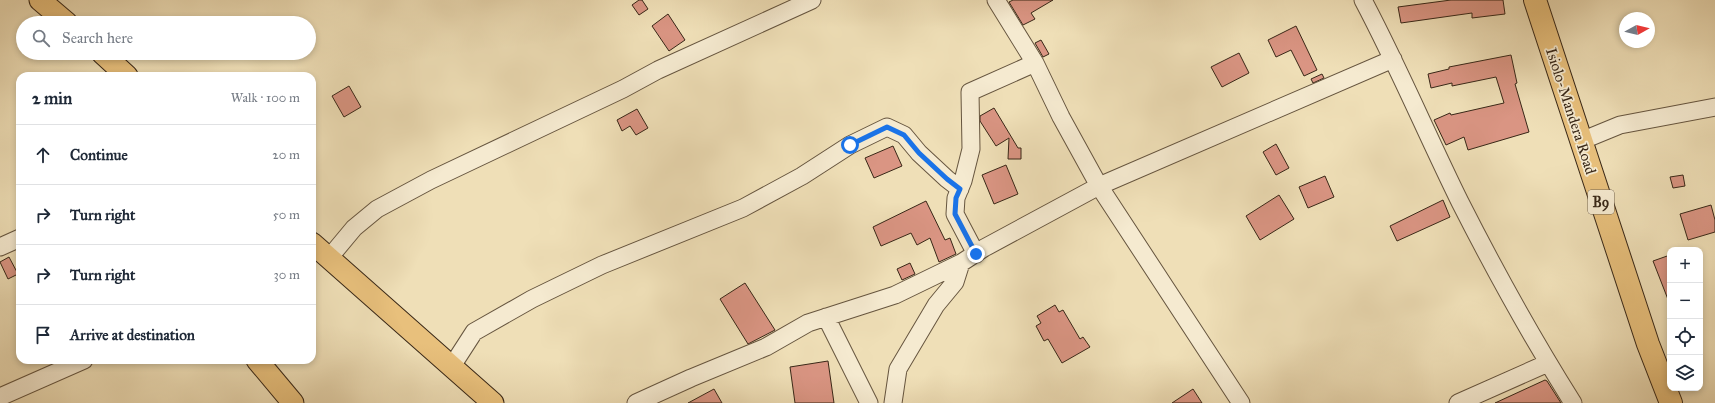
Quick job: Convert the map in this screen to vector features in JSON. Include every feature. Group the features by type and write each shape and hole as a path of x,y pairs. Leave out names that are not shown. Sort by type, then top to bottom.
{"highway":[{"name":"Isiolo-Mandera Road","path":"1535,0 1648,344 1671,403"}],"main road":[{"path":"40,0 59,16"},
{"path":"110,60 123,72"},
{"path":"316,247 493,403"},
{"path":"260,364 293,403"}],"street":[{"path":"329,258 354,228 377,209 424,183 623,89 658,70 812,0"},
{"path":"996,0 1035,63 1060,117 1099,186 1242,403"},
{"path":"1363,0 1394,59 1460,202 1548,363 1573,403"},
{"path":"636,403 691,378 766,347 808,323 895,295 961,263 1099,186 1394,59"},
{"path":"976,254 955,214 956,198 971,149 970,92 1035,63"},
{"path":"1581,140 1620,125 1715,107"},
{"path":"452,366 474,332 532,299 602,265 744,208 802,176 850,145 887,127 904,135 919,153 960,189"},
{"path":"0,247 16,240"},
{"path":"894,403 898,369 936,305 955,282 961,263"},
{"path":"826,317 869,403"},
{"path":"1458,403 1548,363"},
{"path":"0,397 75,364"}],"building":[{"path":"639,0 642,0 648,9 639,15 632,5"},
{"path":"1013,0 1053,0 1031,13 1035,19 1023,25 1009,2"},
{"path":"1451,0 1503,0 1505,14 1472,18 1472,13 1401,23 1398,7"},
{"path":"668,14 685,40 669,51 652,26"},
{"path":"1296,26 1317,70 1304,76 1291,50 1276,57 1268,40"},
{"path":"1041,40 1049,54 1043,57 1035,43"},
{"path":"1239,53 1249,73 1222,87 1211,67"},
{"path":"1511,55 1517,83 1515,84 1529,132 1468,150 1464,137 1446,145 1434,120 1450,113 1451,115 1504,103 1496,77 1452,86 1452,83 1431,88 1428,74 1449,69 1449,67"},
{"path":"1322,74 1324,78 1313,83 1311,79"},
{"path":"349,86 361,107 344,117 332,96"},
{"path":"994,108 1018,148 1021,148 1021,159 1008,159 1009,138 996,146 980,121 980,116"},
{"path":"637,109 648,128 636,135 630,126 622,131 617,120"},
{"path":"1276,144 1289,168 1276,175 1263,152"},
{"path":"893,146 902,166 874,178 865,158"},
{"path":"1006,165 1018,194 994,204 982,175"},
{"path":"1683,175 1685,186 1673,188 1670,177"},
{"path":"1325,176 1334,197 1308,208 1299,187"},
{"path":"1279,195 1294,219 1260,240 1246,216"},
{"path":"1443,200 1450,217 1397,241 1390,226"},
{"path":"926,201 945,240 950,238 956,254 939,262 930,238 917,245 911,233 881,246 873,227"},
{"path":"1711,205 1715,220 1715,232 1688,240 1680,214"},
{"path":"1667,256 1667,297 1653,261"},
{"path":"9,257 16,270 16,275 8,279 0,262"},
{"path":"910,263 915,274 902,280 897,269"},
{"path":"745,283 775,330 748,344 720,299"},
{"path":"1055,305 1059,312 1063,310 1080,339 1083,337 1090,347 1062,363 1048,339 1044,341 1036,326 1041,323 1037,316"},
{"path":"828,361 834,403 795,403 790,367"},
{"path":"1545,380 1561,403 1495,403"},
{"path":"714,389 722,403 688,403"},
{"path":"1193,389 1202,403 1172,403"}],"route":[{"path":"850,145 887,127 904,135 919,153 960,189 956,198 955,214 976,254"}]}
